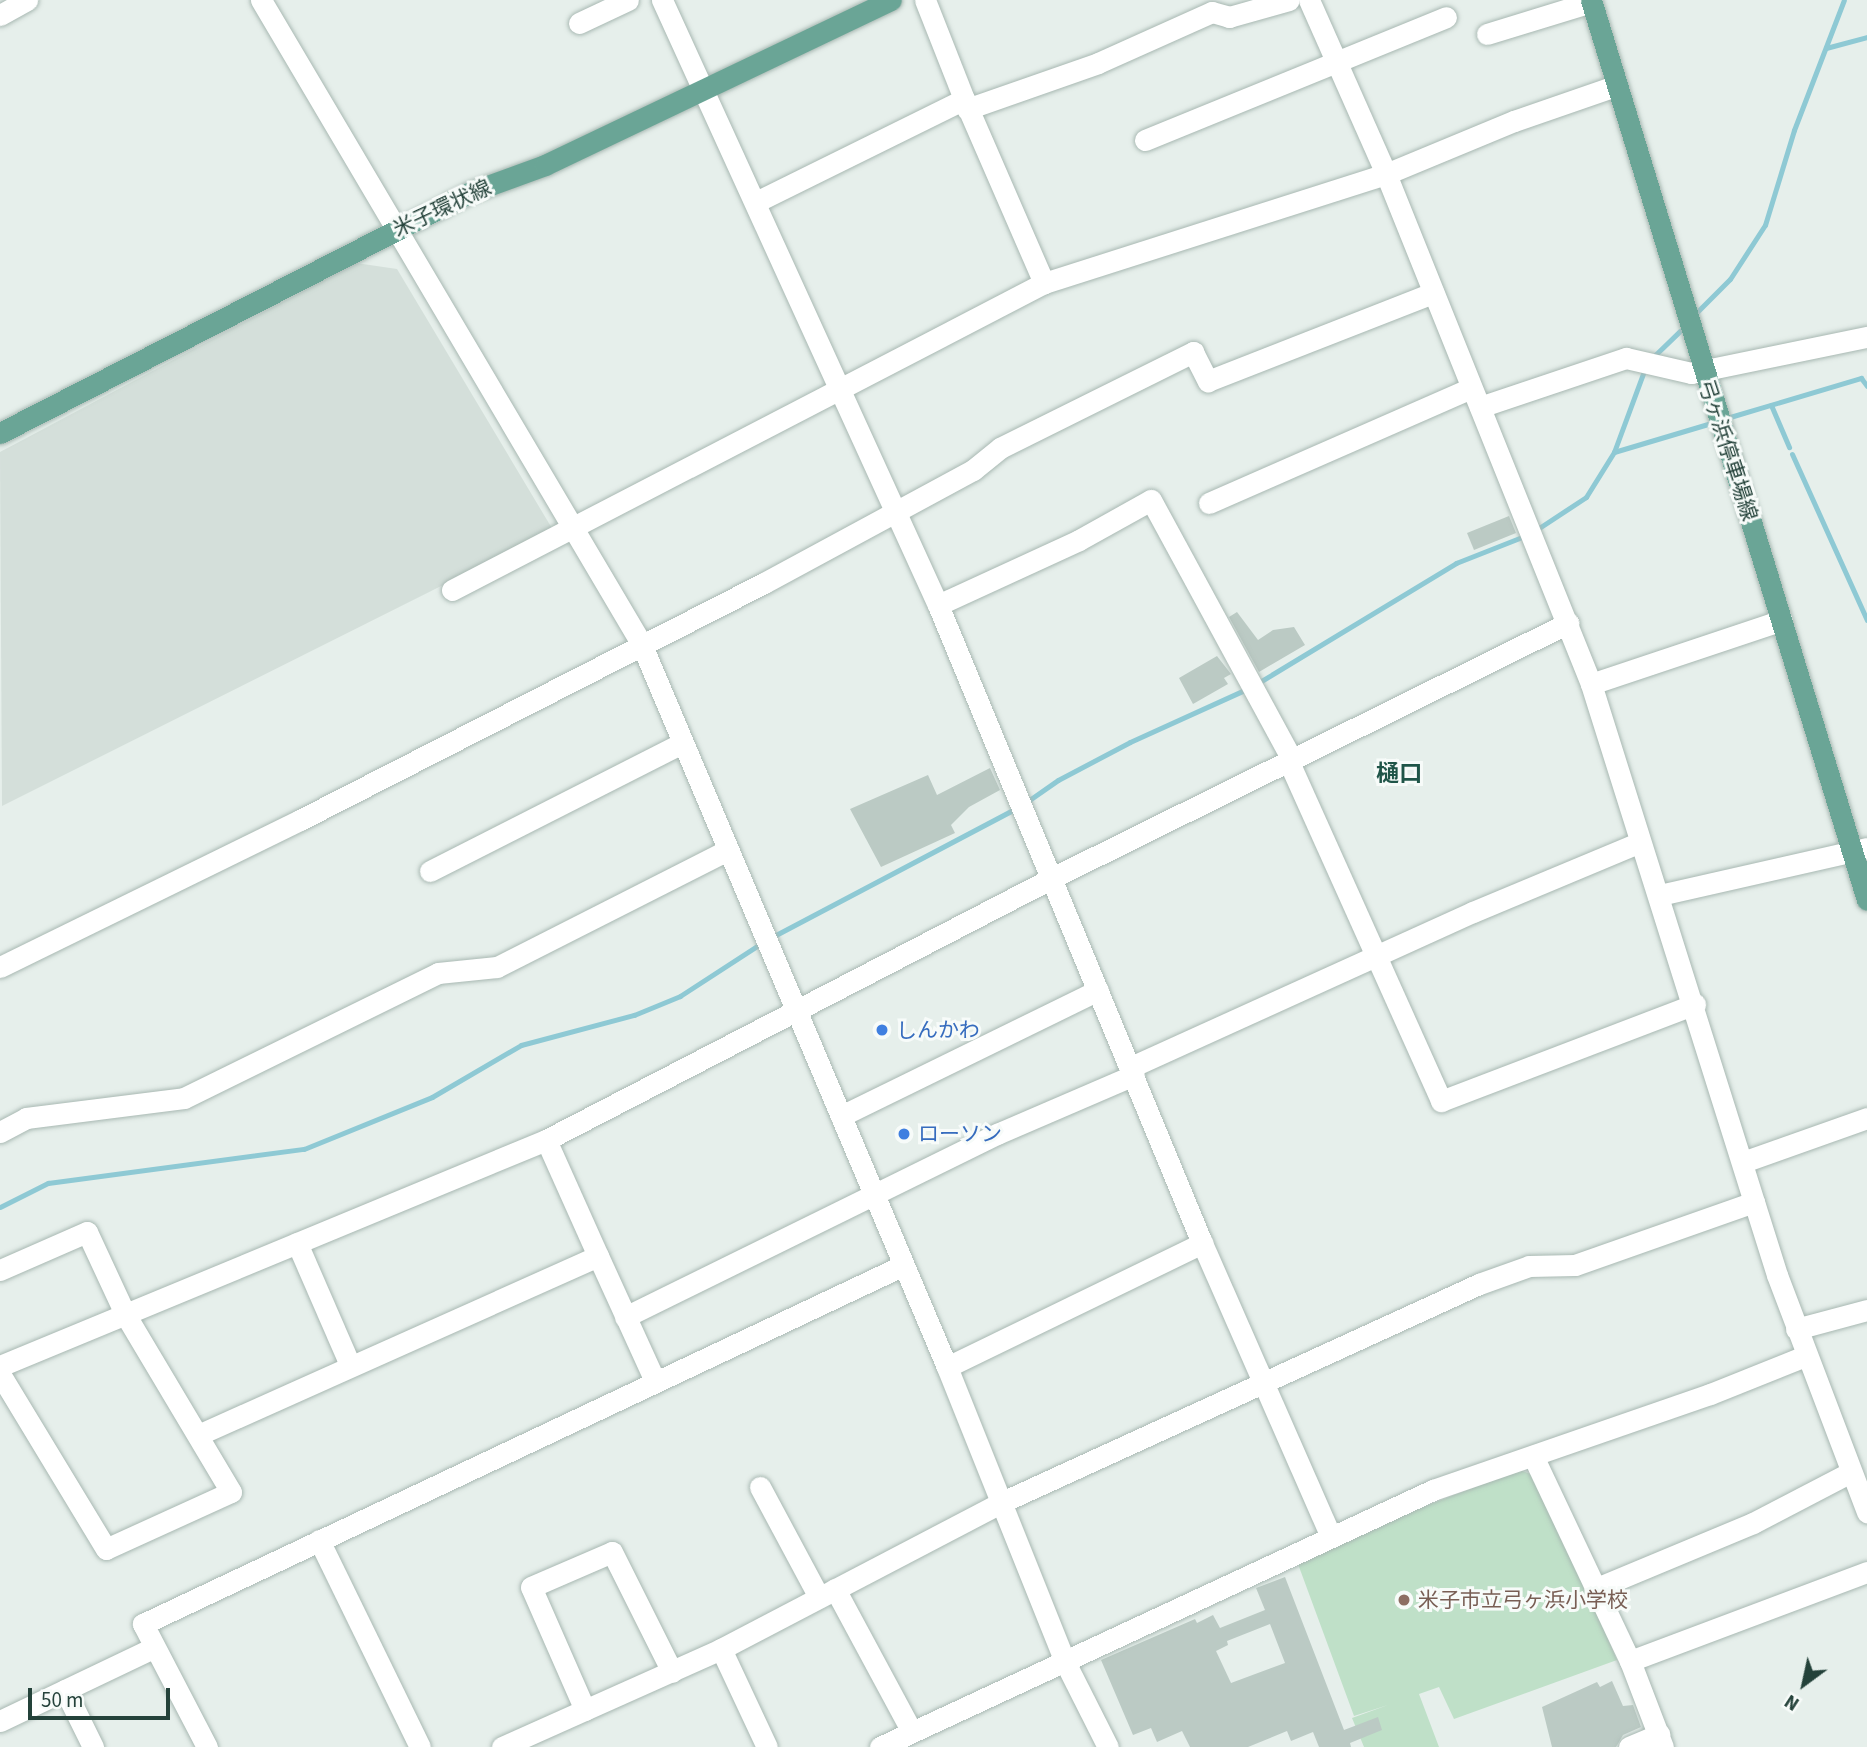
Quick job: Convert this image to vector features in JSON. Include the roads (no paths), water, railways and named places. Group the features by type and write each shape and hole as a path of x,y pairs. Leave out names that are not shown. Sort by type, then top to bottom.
{"main road":[{"name":"米子環状線","path":"0,433 395,229 704,92 891,0"},
{"name":"弓ヶ浜停車場線","path":"1591,1 1703,371 1782,620 1860,850 1867,900"}],"street":[{"path":"0,15 27,0"},
{"path":"261,0 641,643 947,1367 998,1504 1064,1660 1108,1747"},
{"path":"579,23 628,0"},
{"path":"662,0 937,605 1133,1071 1202,1243 1330,1534"},
{"path":"925,0 966,104 1044,283"},
{"path":"756,202 966,104 1098,63 1212,12 1229,17 1289,0"},
{"path":"1309,0 1386,174 1591,684 1640,842 1695,1004 1754,1202 1796,1329 1849,1473 1867,1512"},
{"path":"1487,34 1591,1"},
{"path":"1145,140 1446,17"},
{"path":"452,590 1044,283 1386,174 1514,121 1615,86"},
{"path":"0,967 300,820 641,643 764,583 893,510 974,470 1000,448 1193,352 1208,382 1433,293"},
{"path":"1209,503 1476,398 1626,358 1660,369 1703,371 1867,337"},
{"path":"937,605 1079,540 1150,500 1290,759 1441,1101 1695,1004"},
{"path":"1591,684 1782,620"},
{"path":"0,1366 546,1140 1052,878 1567,623"},
{"path":"430,871 682,743"},
{"path":"625,1317 1376,956 1640,842"},
{"path":"0,1132 26,1118 184,1098 438,973 497,967 728,850"},
{"path":"1660,895 1860,850"},
{"path":"841,1116 1098,989"},
{"path":"1743,1162 1867,1118"},
{"path":"546,1140 655,1381"},
{"path":"502,1747 532,1741 585,1710 721,1649 998,1504 1264,1380 1479,1284 1529,1266 1575,1265 1754,1202"},
{"path":"0,1270 88,1232 125,1314 231,1492 106,1549 0,1374"},
{"path":"297,1243 349,1365"},
{"path":"947,1367 1202,1243"},
{"path":"198,1435 349,1365 598,1256"},
{"path":"207,1747 153,1648 143,1624 904,1265"},
{"path":"1796,1329 1867,1310"},
{"path":"882,1747 1330,1534 1433,1490 1710,1394 1805,1356"},
{"path":"1534,1456 1630,1661 1661,1741 1629,1747"},
{"path":"1597,1588 1753,1523 1849,1473"},
{"path":"760,1487 912,1732"},
{"path":"319,1540 420,1747"},
{"path":"585,1710 531,1587 612,1552 672,1672"},
{"path":"1630,1661 1867,1572"},
{"path":"0,1721 153,1648"},
{"path":"721,1649 768,1747"},
{"path":"65,1690 93,1747"}],"waterway":[{"path":"1696,313 1730,279 1765,225 1794,130 1844,0"},
{"path":"1826,48 1867,37"},
{"path":"1652,358 1680,331"},
{"path":"1536,530 1586,497 1614,452 1645,368"},
{"path":"1730,417 1861,378 1867,386"},
{"path":"1771,405 1789,447"},
{"path":"1614,452 1708,424"},
{"path":"1792,454 1867,620"},
{"path":"1258,683 1456,563 1527,535"},
{"path":"1025,803 1058,780 1130,742 1249,688"},
{"path":"772,937 1017,808"},
{"path":"0,1207 48,1183 304,1149 432,1097 521,1045 634,1015 680,996 763,942"}],"place":[{"name":"しんかわ","path":"882,1030"},
{"name":"ローソン","path":"904,1134"},
{"name":"米子市立弓ヶ浜小学校","path":"1404,1600"}],"district":[{"name":"樋口","path":"1399,774"}]}
